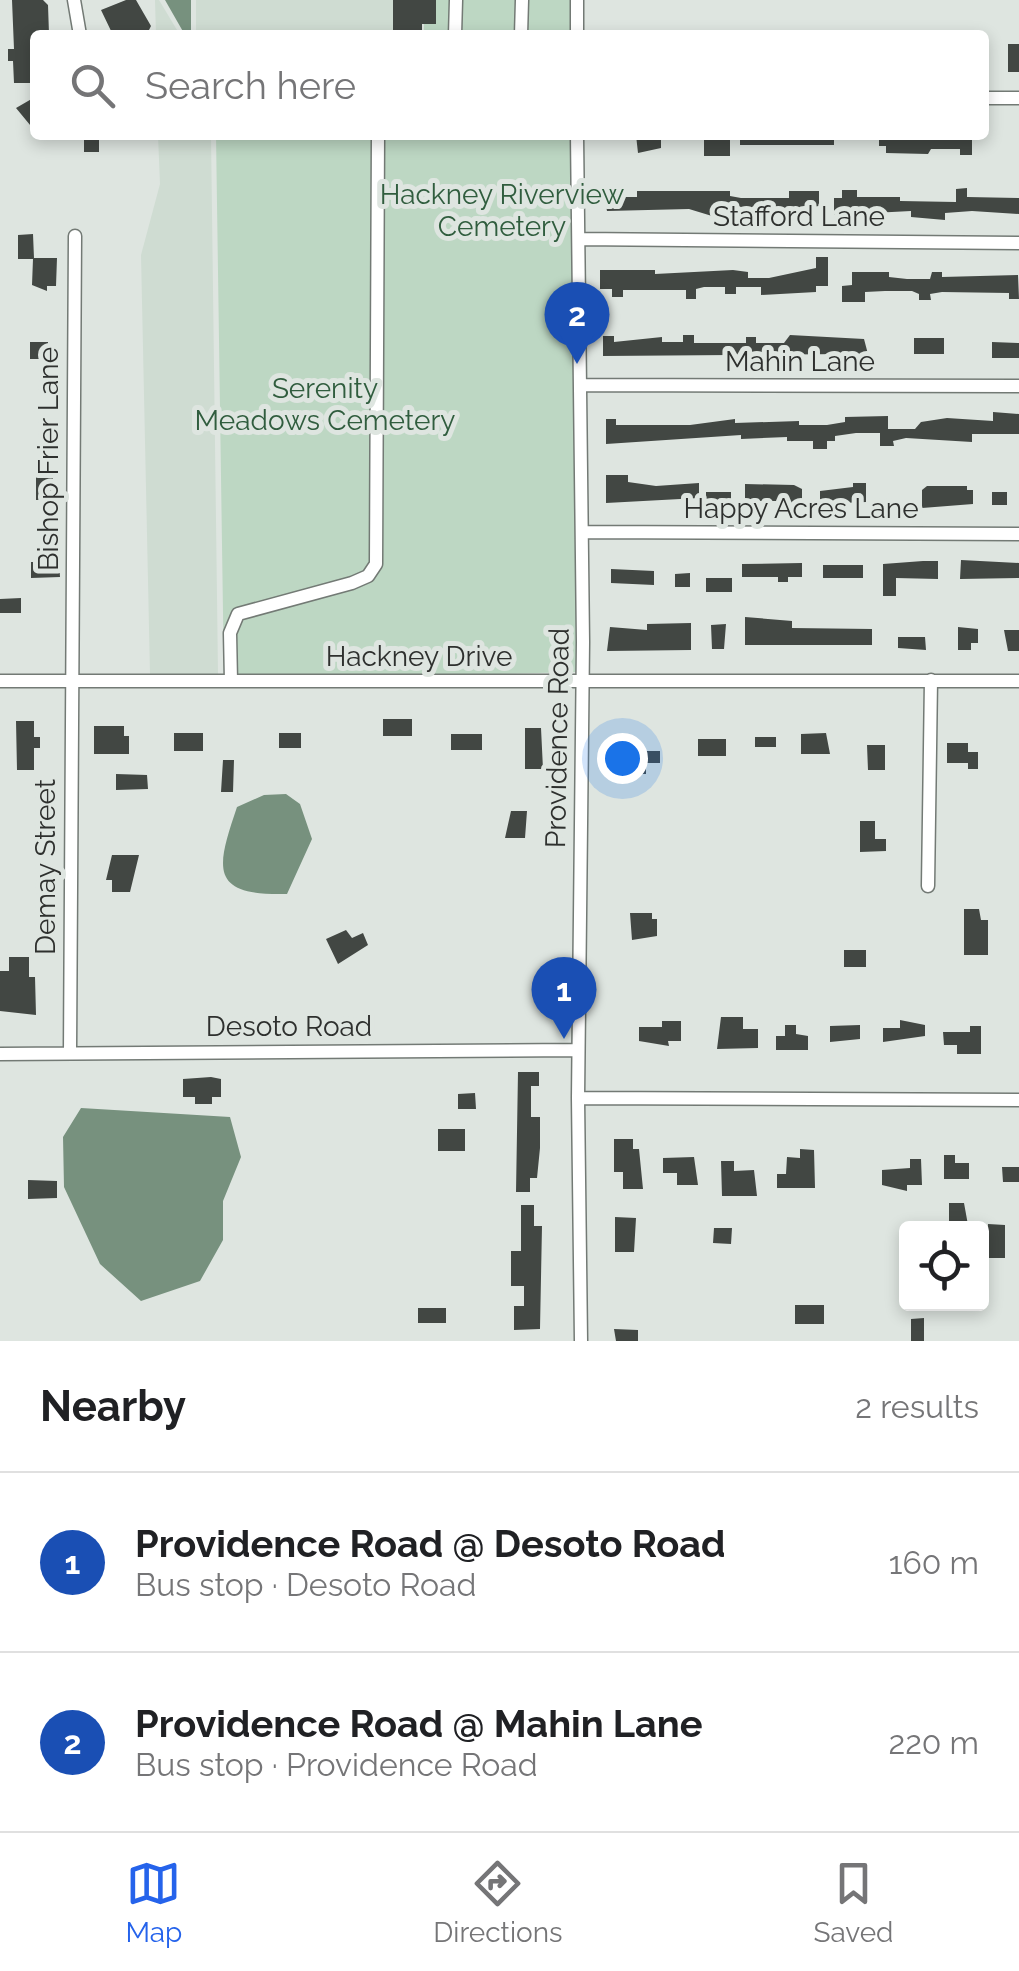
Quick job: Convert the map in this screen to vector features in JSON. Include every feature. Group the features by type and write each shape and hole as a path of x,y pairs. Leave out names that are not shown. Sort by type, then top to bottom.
{"street":[{"path":"74,0 79,30"},
{"path":"455,30 456,0"},
{"path":"521,30 522,0"},
{"path":"576,0 577,30"},
{"path":"989,98 1019,98"},
{"path":"231,681 230,633 238,614 352,583 368,576 376,564 378,140"},
{"name":"Providence Road","path":"578,140 584,681 578,1050 581,1341"},
{"name":"Bishop Frier Lane","path":"71,681 75,236"},
{"name":"Stafford Lane","path":"579,239 1019,243"},
{"name":"Mahin Lane","path":"581,386 1019,386"},
{"name":"Happy Acres Lane","path":"583,532 1019,534"},
{"path":"928,886 931,680"},
{"name":"Hackney Drive","path":"0,681 1019,681"},
{"name":"Demay Street","path":"70,1052 71,681"},
{"name":"Desoto Road","path":"0,1054 578,1050"},
{"path":"578,1098 1019,1100"}],"shaded area":[{"path":"155,0 159,0 177,30 156,30"},
{"path":"165,0 191,0 191,30 182,30"},
{"path":"196,0 418,0 419,30 196,30"},
{"path":"158,140 211,140 218,674 150,674 141,255 160,184"},
{"path":"286,794 300,804 312,839 287,894 243,890 231,884 223,862 237,807 264,795"},
{"path":"81,1108 230,1117 241,1157 223,1201 223,1240 200,1281 141,1301 100,1264 64,1187 63,1137"}],"green space":[{"path":"424,0 576,0 576,30 424,30"},
{"path":"216,140 576,140 576,672 224,681"}],"building":[{"path":"12,0 43,0 48,5 49,30 30,30 30,83 14,83 8,49 14,49"},
{"path":"136,0 151,26 149,30 111,30 101,10"},
{"path":"393,0 436,0 436,24 422,24 422,30 393,30"},
{"path":"1008,44 1019,44 1019,72 1008,72"},
{"path":"30,100 30,125 16,108"},
{"path":"84,140 99,140 99,152 84,152"},
{"path":"637,140 661,140 661,148 638,153"},
{"path":"704,140 730,140 730,156 704,156"},
{"path":"740,140 834,140 834,145 740,145"},
{"path":"879,140 972,140 972,155 960,155 960,149 931,149 928,154 886,153 886,146 879,146"},
{"path":"967,188 967,197 1019,198 1019,214 945,213 945,220 911,217 911,211 834,215 834,198 842,198 842,190 857,190 857,197 956,202 956,189"},
{"path":"603,190 617,190 617,197 637,197 637,191 730,191 730,196 741,198 789,198 789,191 819,191 819,206 741,216 712,216 689,209 607,211"},
{"path":"33,234 34,258 57,258 56,286 47,286 47,291 32,285 33,259 18,259 18,235"},
{"path":"816,257 828,257 828,286 816,286 816,292 761,295 761,287 736,287 736,294 725,294 725,287 704,287 696,289 696,299 686,299 686,290 623,290 623,297 612,297 612,289 600,289 600,270 655,270 655,274 733,270 748,272 748,278 769,278 816,268"},
{"path":"852,272 889,272 889,277 907,279 930,279 932,272 942,272 942,277 1018,275 1019,299 1009,299 1009,293 942,292 930,294 931,300 919,300 919,294 912,291 885,291 865,292 865,302 842,302 842,286 852,285"},
{"path":"683,335 694,335 694,343 746,343 746,337 756,337 756,343 784,343 790,335 864,339 869,358 845,358 845,354 603,356 603,336 614,336 614,342 662,337 662,342 683,342"},
{"path":"914,338 944,338 944,354 914,354"},
{"path":"30,342 48,342 48,359 30,359"},
{"path":"992,342 1019,343 1019,358 992,358"},
{"path":"993,412 1019,414 1019,434 972,434 972,442 906,438 893,441 894,446 880,446 880,433 856,433 835,436 835,441 827,441 827,449 813,449 813,441 787,441 787,437 741,439 741,435 606,444 606,419 616,419 616,425 690,425 735,419 735,423 799,421 799,425 827,425 845,422 845,417 888,416 888,429 915,429 921,422 947,418 993,421"},
{"path":"36,468 53,468 53,500 36,500"},
{"path":"606,475 628,475 628,482 656,486 699,483 699,498 606,503"},
{"path":"853,483 866,483 866,502 820,504 820,491 853,487"},
{"path":"745,484 794,485 802,489 802,507 787,507 787,501 745,501"},
{"path":"927,486 967,486 967,490 973,490 973,504 922,508 922,490"},
{"path":"706,492 731,492 731,506 706,506"},
{"path":"992,492 1007,492 1007,505 992,505"},
{"path":"961,560 1019,563 1019,578 960,579"},
{"path":"938,561 938,579 896,578 896,596 883,596 883,564"},
{"path":"31,562 59,562 60,577 31,578"},
{"path":"802,563 802,577 788,577 788,582 778,582 778,577 742,577 742,564"},
{"path":"823,565 863,565 863,578 823,578"},
{"path":"611,569 654,571 654,585 611,583"},
{"path":"690,573 690,587 675,587 675,574"},
{"path":"706,578 732,578 732,592 706,592"},
{"path":"21,598 21,613 0,613 0,599"},
{"path":"745,617 792,621 792,628 872,629 872,645 745,645"},
{"path":"691,623 691,650 607,651 610,627 647,630 647,624"},
{"path":"726,624 724,649 712,649 711,625"},
{"path":"958,627 978,629 978,643 971,643 971,650 958,650"},
{"path":"1004,630 1019,630 1019,651 1008,651"},
{"path":"898,637 925,637 926,650 898,648"},
{"path":"383,719 412,719 412,736 383,736"},
{"path":"16,721 34,721 34,737 40,737 40,748 34,748 34,770 17,770"},
{"path":"94,726 124,726 124,736 129,736 129,754 94,754"},
{"path":"525,728 541,728 543,769 525,769"},
{"path":"174,733 203,733 203,751 174,751"},
{"path":"279,733 301,733 301,748 279,748"},
{"path":"826,733 830,754 801,754 801,734"},
{"path":"451,734 482,734 482,750 451,750"},
{"path":"755,737 776,737 776,747 755,747"},
{"path":"698,739 726,739 726,756 698,756"},
{"path":"947,743 968,743 968,752 978,752 978,769 968,769 968,763 947,763"},
{"path":"632,745 644,745 644,751 660,751 660,763 646,763 646,774 632,774"},
{"path":"867,745 885,745 885,770 868,770"},
{"path":"223,760 234,760 233,792 221,792"},
{"path":"116,774 147,775 148,789 116,790"},
{"path":"511,811 527,811 525,838 505,838"},
{"path":"860,821 875,821 875,839 886,839 886,851 860,852"},
{"path":"112,855 139,855 130,892 112,892 112,880 106,880"},
{"path":"964,909 979,909 981,920 988,920 988,955 964,955"},
{"path":"630,913 652,913 652,919 657,919 657,936 632,940"},
{"path":"346,930 352,938 363,933 368,945 338,964 326,939"},
{"path":"844,950 866,950 866,967 844,967"},
{"path":"9,957 29,957 29,977 35,977 36,1015 0,1011 0,971 9,971"},
{"path":"721,1017 743,1017 743,1029 758,1029 758,1048 717,1049"},
{"path":"900,1020 925,1025 925,1036 883,1042 883,1028 900,1028"},
{"path":"662,1021 681,1021 681,1041 668,1041 669,1046 639,1041 639,1027 662,1027"},
{"path":"785,1025 796,1025 796,1034 808,1036 808,1050 776,1050 776,1036 785,1036"},
{"path":"860,1025 860,1039 830,1042 830,1026"},
{"path":"970,1026 981,1026 981,1054 957,1054 957,1045 944,1045 943,1032 970,1032"},
{"path":"518,1072 539,1072 539,1086 531,1086 531,1117 540,1117 540,1148 537,1178 530,1178 530,1192 516,1192"},
{"path":"183,1079 221,1079 221,1097 212,1097 212,1104 195,1104 195,1097 183,1097"},
{"path":"475,1093 476,1109 458,1109 458,1094"},
{"path":"438,1129 465,1129 465,1151 438,1151"},
{"path":"614,1139 633,1139 633,1149 639,1149 643,1189 623,1189 623,1172 614,1172"},
{"path":"800,1149 814,1150 815,1188 777,1188 777,1174 786,1174 787,1157 800,1158"},
{"path":"944,1155 955,1155 955,1163 969,1163 969,1179 944,1179"},
{"path":"694,1157 698,1185 677,1185 677,1173 663,1173 663,1158"},
{"path":"910,1159 921,1159 922,1185 907,1185 907,1191 882,1185 882,1170 910,1168"},
{"path":"721,1161 734,1161 734,1171 754,1170 757,1196 722,1196"},
{"path":"1002,1167 1019,1167 1019,1182 1003,1182"},
{"path":"28,1180 57,1181 57,1198 28,1199"},
{"path":"949,1203 964,1203 967,1221 949,1221"},
{"path":"521,1205 534,1205 534,1226 542,1226 540,1329 514,1330 514,1306 524,1306 524,1286 511,1286 511,1251 521,1251"},
{"path":"615,1217 636,1218 634,1252 615,1252"},
{"path":"989,1224 1005,1225 1005,1258 989,1258"},
{"path":"714,1228 732,1228 731,1244 713,1243"},
{"path":"795,1305 824,1305 824,1324 795,1324"},
{"path":"418,1308 446,1308 446,1323 418,1323"},
{"path":"924,1318 924,1341 911,1341 911,1319"},
{"path":"614,1329 638,1330 638,1341 616,1341"}],"place":[{"name":"Providence Road @ Mahin Lane","path":"577,364"},
{"name":"Providence Road @ Desoto Road","path":"564,1039"}],"park label":[{"name":"Hackney Riverview Cemetery","path":"502,210"},
{"name":"Serenity Meadows Cemetery","path":"325,404"}]}
